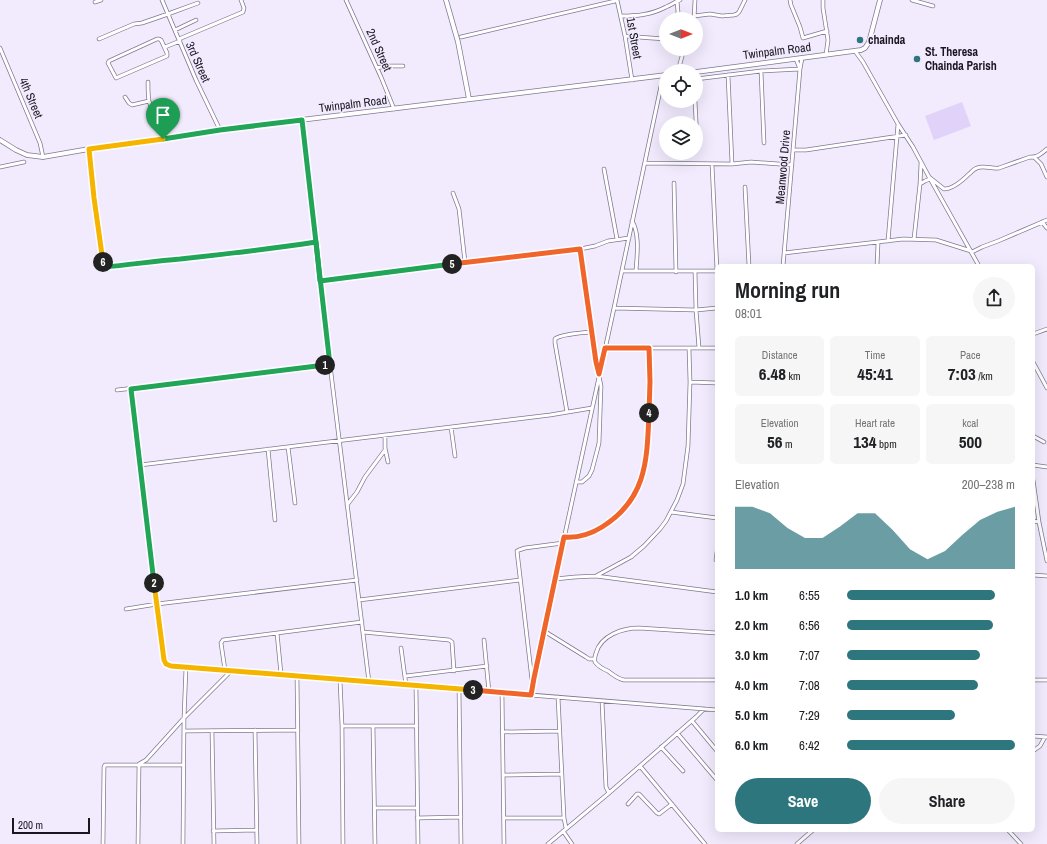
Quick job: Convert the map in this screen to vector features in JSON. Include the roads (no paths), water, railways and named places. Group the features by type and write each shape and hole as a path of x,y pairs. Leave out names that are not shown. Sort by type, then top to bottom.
{"main road":[{"path":"446,0 458,42 469,100"},
{"name":"Twinpalm Road","path":"703,71 861,50 865,48 869,42 880,0"},
{"name":"Twinpalm Road","path":"0,140 27,155 43,157 220,130 659,76"}],"street":[{"path":"95,2 101,0"},
{"name":"3rd Street","path":"162,0 220,130"},
{"path":"165,47 243,12 244,8 241,0"},
{"name":"2nd Street","path":"346,0 394,109"},
{"path":"461,37 616,0"},
{"name":"1st Street","path":"616,0 621,16 632,80"},
{"path":"694,12 695,0"},
{"path":"703,15 710,14 722,16 737,14 746,0"},
{"path":"790,0 803,38 827,31"},
{"path":"823,0 828,40 826,55"},
{"path":"912,0 934,6"},
{"path":"621,16 648,14 677,1 678,12"},
{"path":"99,39 134,24 142,23 198,3"},
{"path":"175,30 196,20"},
{"path":"625,36 659,38"},
{"path":"159,39 162,40 165,47 167,56 117,78 114,77 108,62 110,60 159,39"},
{"name":"4th Street","path":"0,48 40,144 43,157"},
{"path":"855,51 906,135 978,264"},
{"name":"Meanwood Drive","path":"783,264 802,58"},
{"path":"703,78 761,71 800,69 796,59"},
{"path":"377,68 385,66 403,66"},
{"path":"761,71 764,143"},
{"path":"728,75 732,164"},
{"path":"148,82 149,101 162,132 163,139"},
{"path":"531,695 659,96"},
{"path":"125,97 132,105 149,101"},
{"path":"302,120 369,682"},
{"path":"888,241 898,124"},
{"path":"793,150 806,150 906,135"},
{"path":"89,149 94,198 104,267 196,258 316,242"},
{"path":"928,175 946,189 964,179 977,168 999,168 1030,157 1034,158 1047,149"},
{"path":"1034,158 1040,164 1047,177"},
{"path":"0,167 24,162"},
{"path":"645,163 732,164 751,162 792,165"},
{"path":"914,239 921,163"},
{"path":"712,164 717,264"},
{"path":"604,169 617,239"},
{"path":"920,184 930,179"},
{"path":"674,183 676,272"},
{"path":"745,186 749,264"},
{"path":"453,193 458,209 464,262"},
{"path":"784,253 903,239 936,240 971,252 1047,220"},
{"path":"632,221 637,234 636,271"},
{"path":"1042,222 1047,228"},
{"path":"320,281 464,262 580,249 595,246 603,242 628,238"},
{"path":"877,264 878,243"},
{"path":"576,482 584,482 589,476 597,456 599,443 601,386 591,332 580,249"},
{"path":"622,271 715,271"},
{"path":"695,271 699,348"},
{"path":"614,308 696,310 715,308"},
{"path":"1035,333 1047,328"},
{"path":"567,412 555,339 562,335 591,332"},
{"path":"605,348 715,348"},
{"path":"564,537 585,535 612,521 627,506 636,490 644,468 648,440 650,382 649,348"},
{"path":"596,576 639,552 666,521 681,492 688,446 690,382 689,348"},
{"path":"117,390 330,365"},
{"path":"1035,366 1047,388"},
{"path":"690,382 715,383"},
{"path":"131,389 165,662 171,666 715,710"},
{"path":"140,465 544,416 592,408"},
{"path":"451,427 455,456"},
{"path":"384,435 385,450 388,462"},
{"path":"1035,437 1044,442"},
{"path":"288,447 295,503"},
{"path":"268,449 275,520"},
{"path":"348,505 365,477 385,450"},
{"path":"1035,466 1047,467"},
{"path":"1035,500 1047,562"},
{"path":"671,512 715,518"},
{"path":"533,685 517,551 563,543"},
{"path":"1035,575 1047,576"},
{"path":"555,580 596,576 715,592"},
{"path":"126,609 357,580"},
{"path":"359,600 520,580"},
{"path":"224,670 221,643 223,640 362,622"},
{"path":"715,633 639,628 627,629 612,634 601,643 594,659 600,666 619,679 624,680 715,680"},
{"path":"544,631 586,658 594,659"},
{"path":"363,632 450,640 452,645 454,671"},
{"path":"277,633 281,674"},
{"path":"484,640 489,692"},
{"path":"401,648 406,676 406,685"},
{"path":"406,676 487,666"},
{"path":"183,844 186,667"},
{"path":"140,764 146,760 184,718 231,670"},
{"path":"298,676 299,844"},
{"path":"340,680 343,844"},
{"path":"1035,680 1047,680"},
{"path":"416,686 418,844"},
{"path":"458,689 461,844"},
{"path":"502,693 504,844"},
{"path":"558,697 564,830 572,844"},
{"path":"602,701 606,787 609,793"},
{"path":"548,844 609,793 704,709"},
{"path":"692,721 715,749"},
{"path":"342,726 417,726"},
{"path":"373,726 375,844"},
{"path":"256,730 257,844"},
{"path":"184,731 298,730"},
{"path":"212,731 214,844"},
{"path":"502,732 560,731"},
{"path":"677,733 715,778"},
{"path":"1035,736 1046,737 1040,746 1035,750"},
{"path":"661,747 683,771"},
{"path":"138,844 140,764"},
{"path":"103,844 104,766 140,764 184,765"},
{"path":"640,766 705,844"},
{"path":"503,775 562,774"},
{"path":"628,804 639,794 659,814 672,804"},
{"path":"375,808 417,808"},
{"path":"418,818 461,817"},
{"path":"504,818 564,818"},
{"path":"213,831 256,830"},
{"path":"797,844 811,832"},
{"path":"1010,832 1020,844"}],"place":[{"name":"chainda","path":"860,40"},
{"name":"St. Theresa Chainda Parish","path":"917,59"}]}
